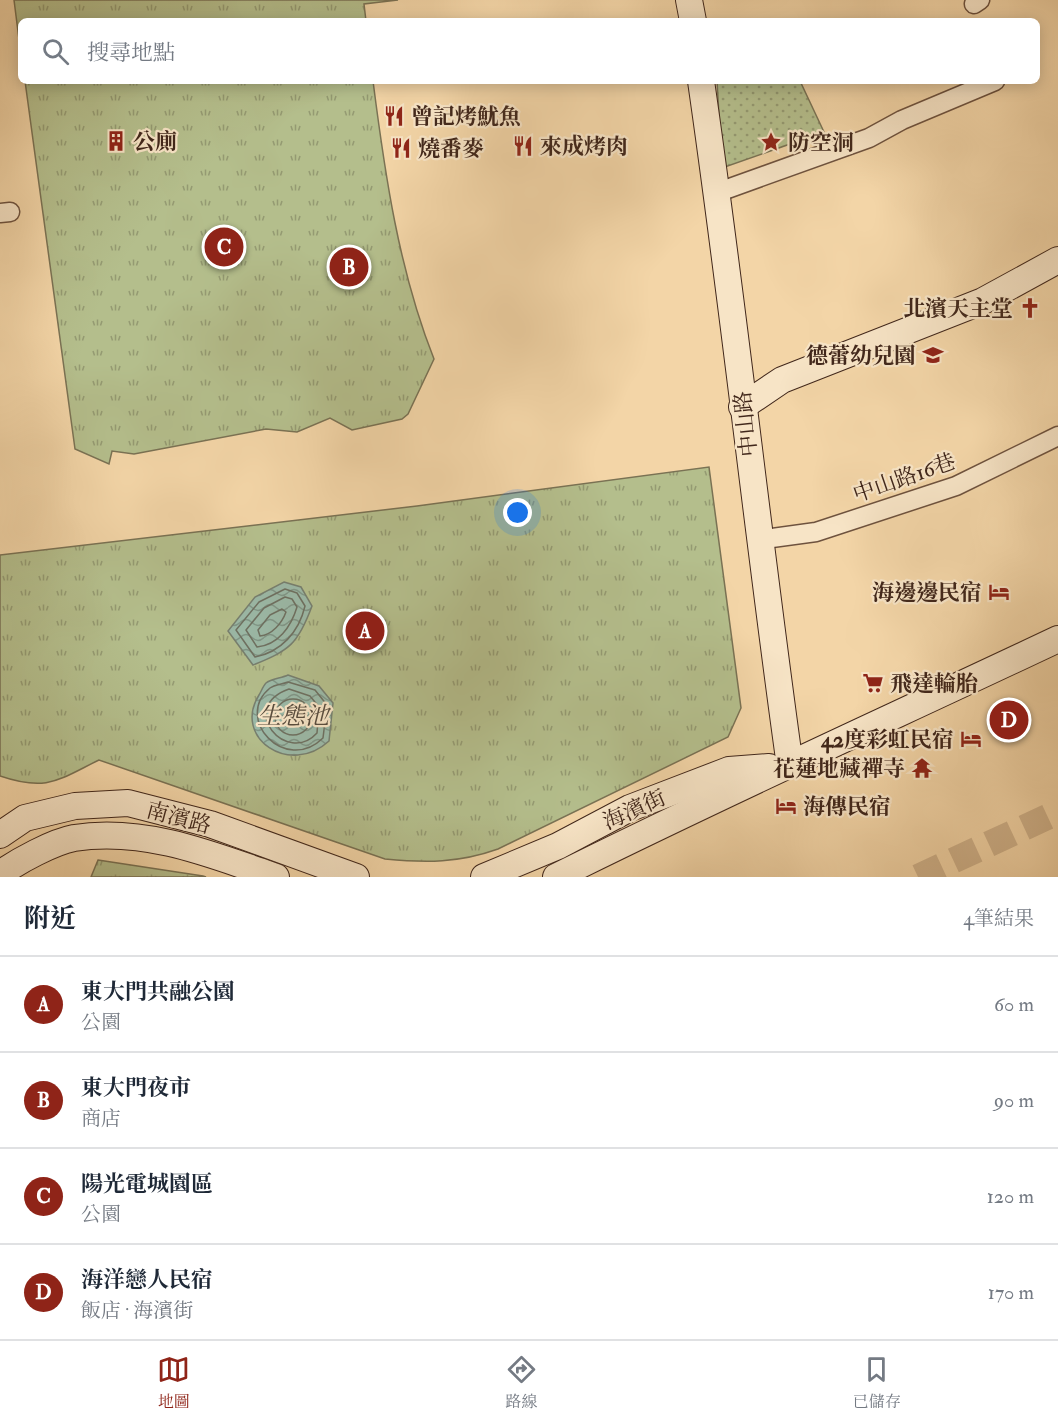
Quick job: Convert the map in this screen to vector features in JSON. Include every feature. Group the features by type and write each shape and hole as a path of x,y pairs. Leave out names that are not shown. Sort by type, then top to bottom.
{"main road":[{"path":"690,0 693,18"},
{"name":"中山路","path":"701,84 737,338 742,407 758,540 790,766"},
{"path":"742,407 782,380 983,301 1058,260"},
{"name":"海濱街","path":"556,877 708,801 790,766 1058,639"},
{"name":"海濱街","path":"484,877 558,846 630,808 729,770 790,766"},
{"name":"南濱路","path":"0,835 25,818 75,806 128,803 210,824 356,877"},
{"name":"南濱路","path":"0,874 16,863 73,838 128,836 170,842 276,877"}],"street":[{"path":"716,193 869,138 902,120 988,84"},
{"name":"中山路16巷","path":"758,540 816,532 956,486 1058,436"}],"green space":[{"path":"14,0 398,0 364,4 366,18 18,18 18,31"},
{"path":"25,84 373,84 388,187 402,257 411,292 434,359 408,414 402,419 352,430 330,418 297,432 266,429 134,454 112,451 109,464 75,449"},
{"path":"717,84 801,84 824,132 722,168"},
{"path":"709,467 741,708 728,737 498,849 470,857 442,861 385,859 99,760 52,782 30,783 0,776 0,555 417,506"},
{"path":"98,860 203,876 206,877 91,877"}],"water":[{"name":"生態池","path":"284,582 301,587 312,606 302,629 291,644 276,655 253,665 228,631 255,597"},
{"name":"生態池","path":"288,675 319,686 333,703 329,741 314,751 298,755 283,754 269,748 259,738 253,725 253,711 265,684"}],"tunnel":[{"path":"918,877 1058,812"}],"place":[{"name":"曾記烤魷魚","path":"394,116"},
{"name":"公廁","path":"116,141"},
{"name":"防空洞","path":"771,142"},
{"name":"來成烤肉","path":"523,146"},
{"name":"燒番麥","path":"401,148"},
{"name":"陽光電城園區","path":"224,247"},
{"name":"東大門夜市","path":"349,267"},
{"name":"北濱天主堂","path":"1030,308"},
{"name":"德蕾幼兒園","path":"933,355"},
{"name":"海邊邊民宿","path":"999,592"},
{"name":"東大門共融公園","path":"365,631"},
{"name":"飛達輪胎","path":"873,683"},
{"name":"海洋戀人民宿","path":"1009,720"},
{"name":"42度彩虹民宿","path":"971,739"},
{"name":"花蓮地藏禪寺","path":"922,768"},
{"name":"海傳民宿","path":"786,806"}]}
